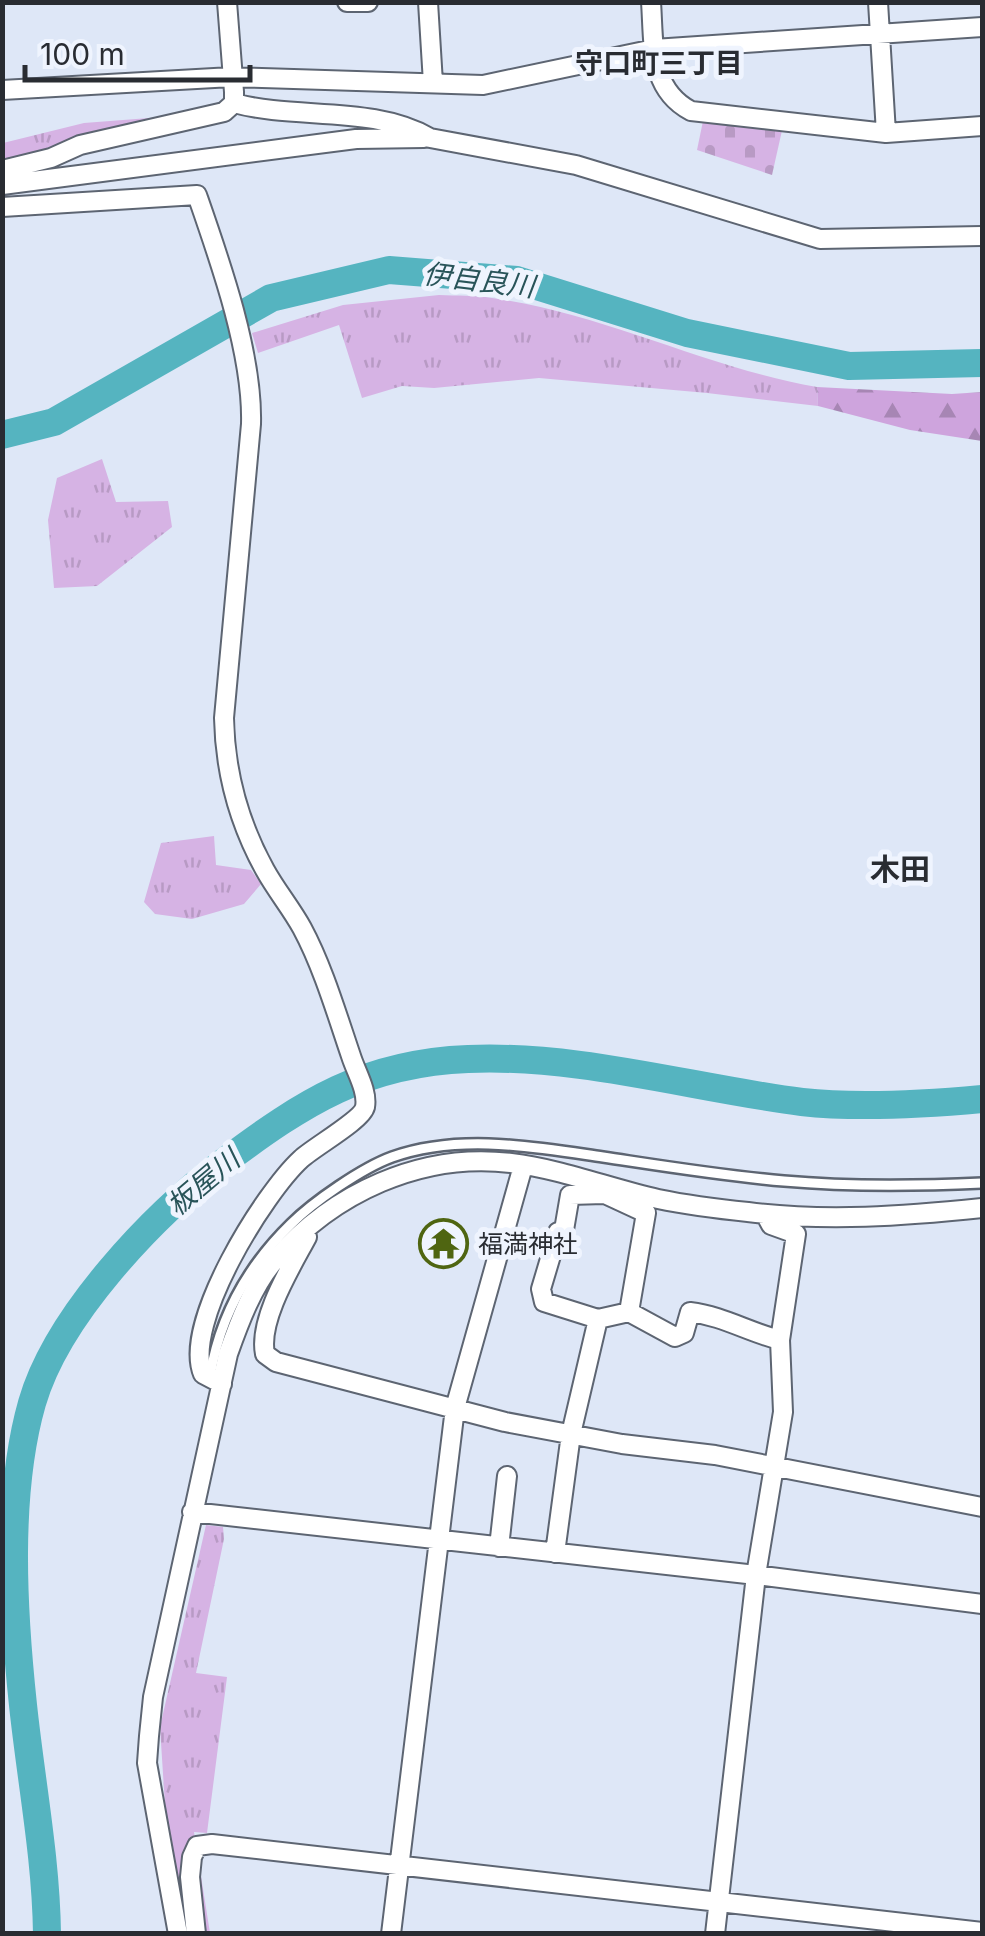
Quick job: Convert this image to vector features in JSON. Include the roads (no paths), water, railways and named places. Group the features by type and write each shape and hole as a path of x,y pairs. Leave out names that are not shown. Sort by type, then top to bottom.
{"street":[{"path":"228,2 234,103"},
{"path":"347,2 368,2"},
{"path":"428,2 432,83"},
{"path":"651,2 656,68 664,88 677,104 690,111 886,133 982,126"},
{"path":"878,2 886,133"},
{"path":"2,90 232,76 484,84 654,49 982,28"},
{"path":"2,170 51,158 80,145 214,116 234,103 412,128 430,138"},
{"path":"2,185 356,139 430,138 576,166 820,238 982,236"},
{"path":"2,207 197,195 248,370 251,424 224,747 231,787 248,832 264,868 303,931 365,1095 361,1116 319,1143 278,1183 230,1260 200,1342 200,1367 216,1381"},
{"path":"178,1934 147,1763 153,1698 216,1381 240,1321 272,1262 313,1222 356,1193 402,1174 442,1165 486,1162 523,1166 605,1189 765,1214 909,1216 982,1208"},
{"path":"391,1934 456,1408 523,1166"},
{"path":"629,1312 646,1212 605,1189 570,1196 564,1230 558,1232 542,1289 544,1302 598,1318 629,1312 676,1337 684,1333 690,1312 717,1315 752,1333 780,1340"},
{"path":"715,1934 756,1575 782,1412 780,1340 796,1234 770,1225 765,1214"},
{"path":"313,1222 279,1291 263,1344 265,1354 276,1362 571,1434 772,1465 982,1507"},
{"path":"555,1553 571,1434 598,1318"},
{"path":"499,1546 508,1476"},
{"path":"192,1512 982,1604"},
{"path":"196,1934 190,1878 192,1858 197,1846 212,1844 982,1932"}],"lane":[{"path":"216,1381 214,1357 234,1298 263,1252 311,1204 390,1158 446,1145 516,1144 783,1181 906,1187 982,1182"}],"waterway":[{"name":"伊自良川","path":"2,435 54,422 271,298 389,270 517,280 687,333 849,366 982,363"},
{"name":"板屋川","path":"47,1934 41,1848 19,1669 15,1592 15,1514 24,1438 45,1370 85,1302 139,1239 196,1184 309,1104 367,1078 431,1062 551,1062 823,1104 892,1105 982,1099"}],"place":[{"name":"福満神社","path":"443,1244"}],"district":[{"name":"守口町三丁目","path":"659,63"},
{"name":"木田","path":"900,869"}]}
